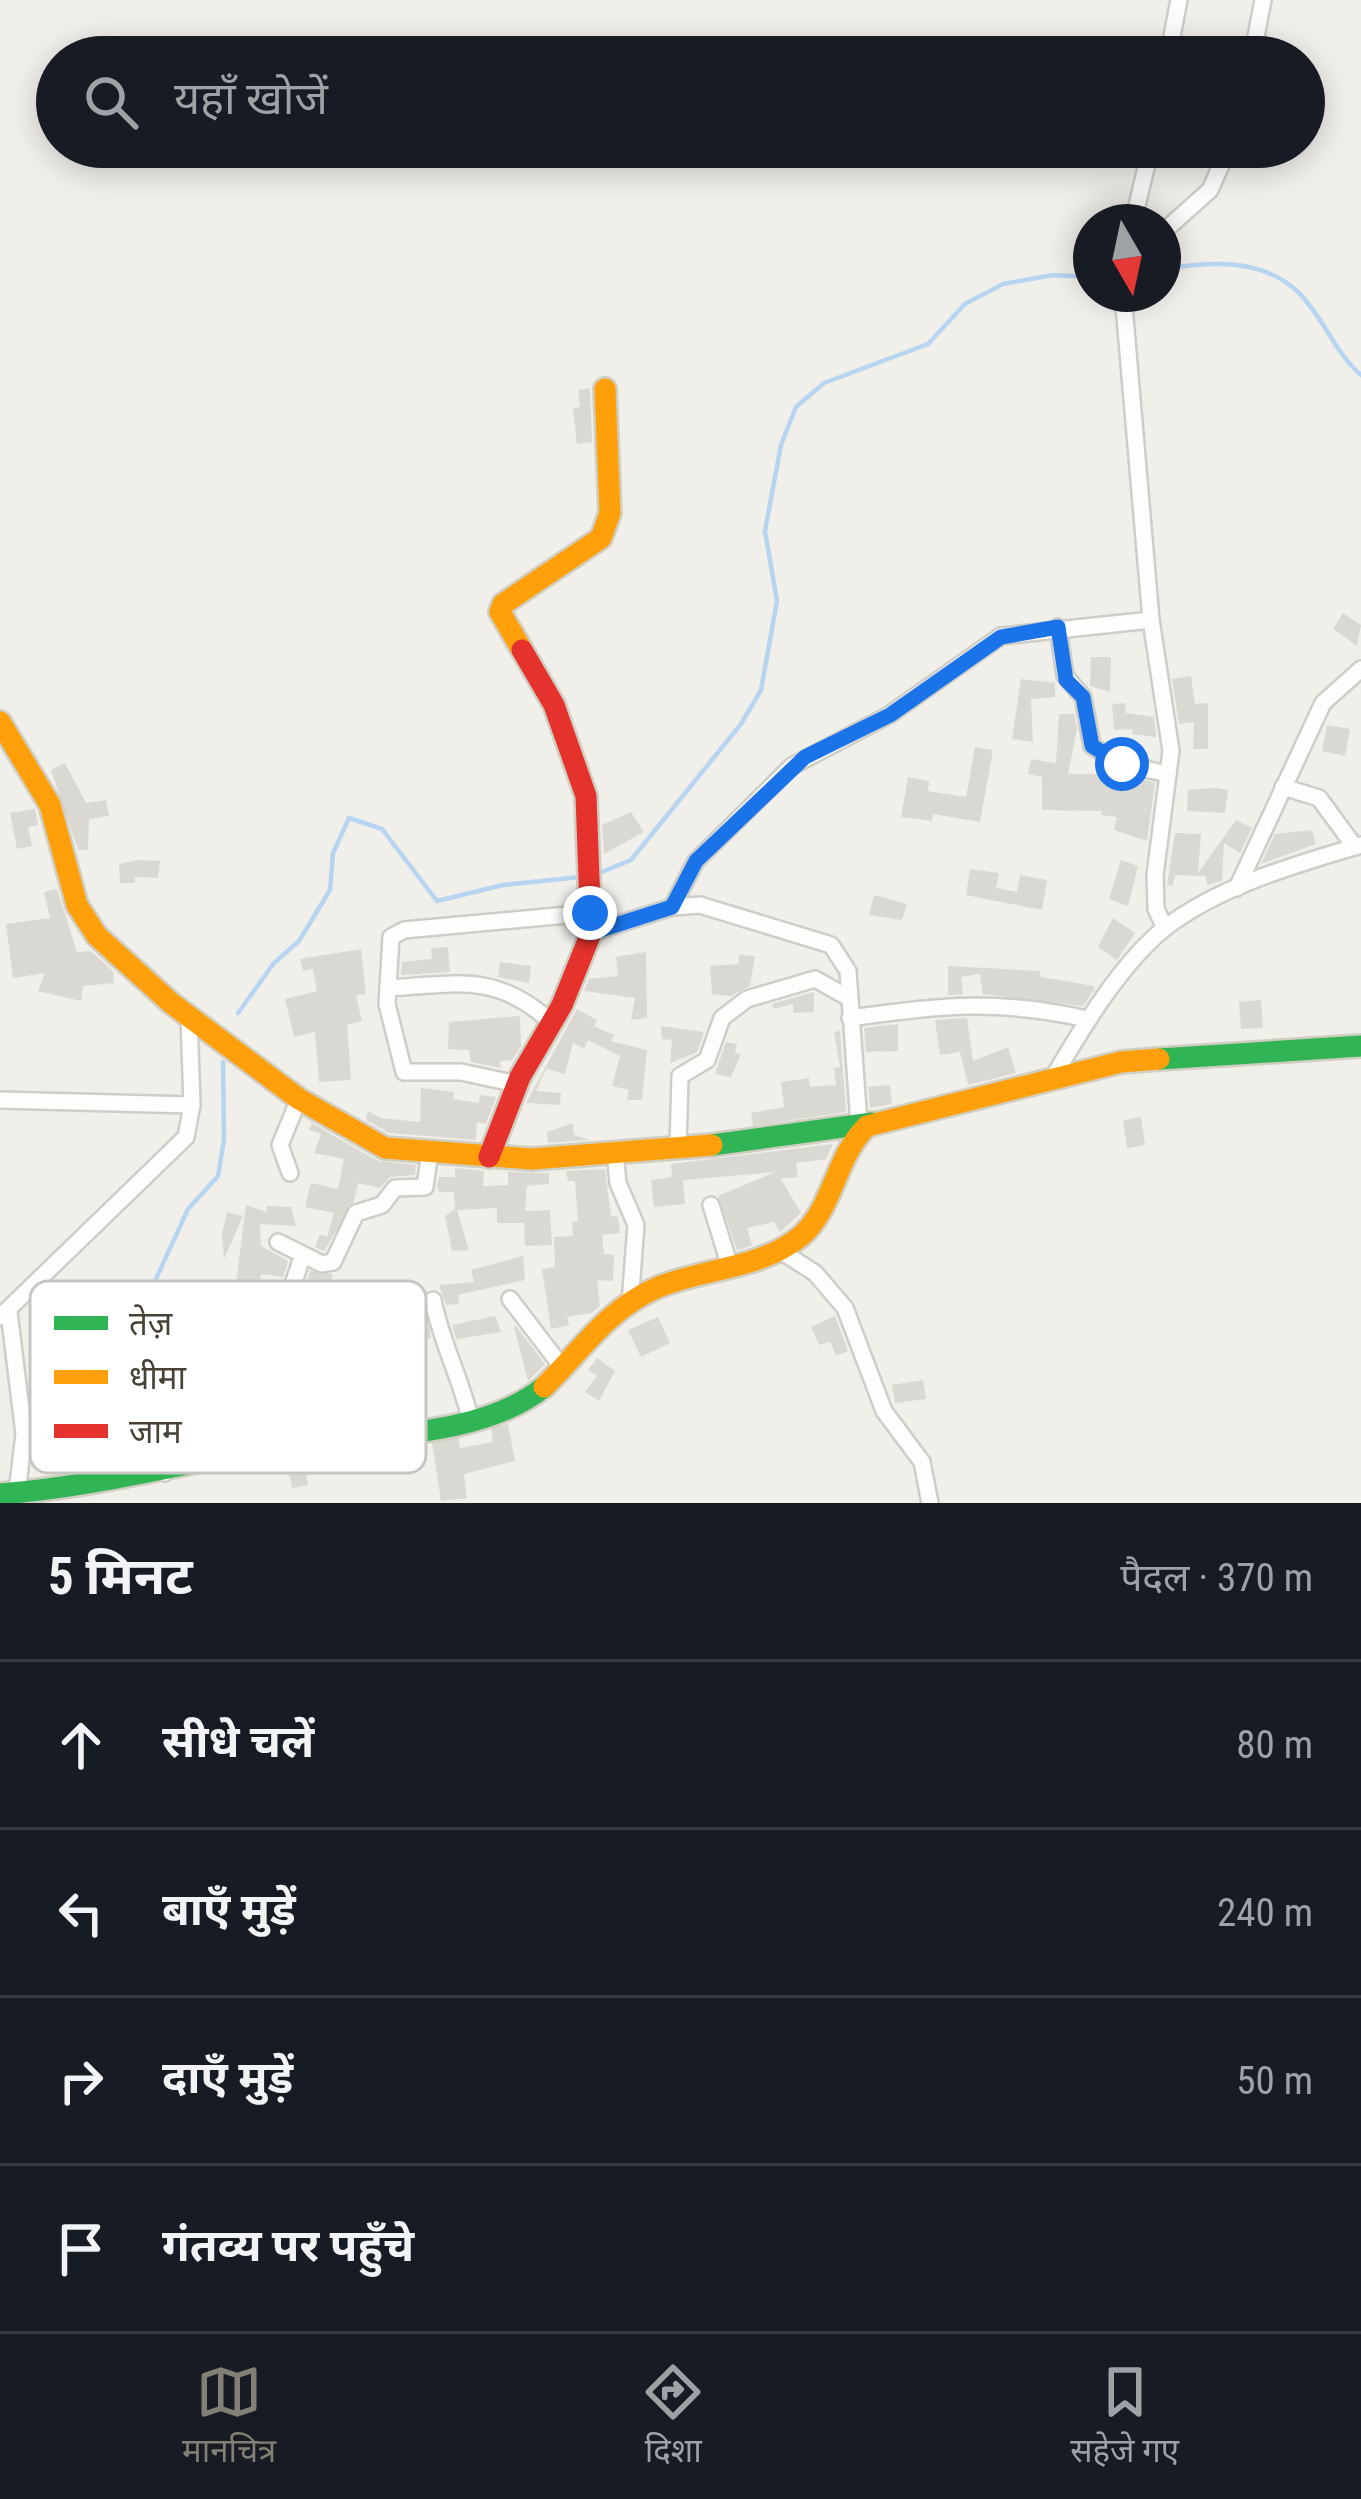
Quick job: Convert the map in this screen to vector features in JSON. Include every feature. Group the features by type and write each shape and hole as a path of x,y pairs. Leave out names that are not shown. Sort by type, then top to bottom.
{"street":[{"path":"1172,36 1178,0"},
{"path":"1256,36 1262,0"},
{"path":"1137,204 1145,168"},
{"path":"1181,216 1210,190 1220,168"},
{"path":"1125,312 1151,620 1171,752 1155,875 1156,909 1165,928"},
{"path":"489,1157 517,1084 552,1023 590,915 586,796 554,706 500,611 503,604 601,538 610,513 604,389"},
{"path":"672,907 696,861 805,757 890,715 1001,637 1151,620"},
{"path":"1058,627 1066,680 1083,697 1092,746 1122,764 1168,774"},
{"path":"1238,888 1323,703 1361,669"},
{"path":"0,722 50,805 85,921 189,1017 299,1099 385,1148 489,1157 678,1148 884,1121 1121,1062 1361,1046"},
{"path":"1054,1076 1088,1019 1165,928 1238,888 1358,846 1319,798 1283,787"},
{"path":"517,1084 461,1072 404,1072 388,1018 389,944 396,931 700,905 831,945 845,962 859,1124"},
{"path":"678,1148 680,1076 687,1068 704,1065 714,1031 730,1009 797,980 815,979 849,998"},
{"path":"388,988 490,984 510,992 552,1023"},
{"path":"850,1018 975,1004 1019,1004 1088,1019"},
{"path":"39,1281 178,1149 192,1105 189,1017"},
{"path":"290,1173 280,1145 299,1099"},
{"path":"0,1100 192,1105"},
{"path":"426,1425 470,1418 526,1400 630,1304 674,1280 779,1250 802,1234 827,1203 855,1136 884,1121"},
{"path":"278,1242 322,1264 333,1262 356,1213 382,1205 392,1189 425,1186 430,1151"},
{"path":"615,1152 617,1183 636,1225 630,1304"},
{"path":"711,1205 730,1267"},
{"path":"779,1250 814,1273 845,1308 884,1411 922,1462 930,1503"},
{"path":"294,1281 303,1255"},
{"path":"30,1289 4,1314 24,1434 8,1493 84,1487 160,1473"},
{"path":"510,1299 562,1367"},
{"path":"433,1300 440,1338 457,1366 470,1418"}],"building":[{"path":"590,388 592,442 577,444 573,408 580,407 578,390"},
{"path":"1343,613 1361,625 1357,646 1333,629"},
{"path":"1091,657 1111,657 1110,692 1090,686"},
{"path":"1191,676 1195,704 1208,703 1208,749 1193,749 1194,722 1179,724 1172,679"},
{"path":"1021,679 1055,683 1055,697 1031,699 1033,742 1012,739"},
{"path":"1125,703 1126,713 1154,717 1156,737 1132,734 1133,729 1114,730 1112,704"},
{"path":"1059,714 1074,714 1077,729 1068,774 1105,774 1106,768 1155,783 1147,841 1114,830 1117,817 1101,815 1102,811 1042,810 1042,777 1028,774 1031,759 1056,763"},
{"path":"1327,725 1350,729 1345,756 1322,751"},
{"path":"975,747 993,750 980,822 933,814 932,821 901,817 908,777 929,781 928,791 966,797"},
{"path":"65,763 86,803 106,800 109,816 89,819 88,850 78,850 51,770"},
{"path":"1188,790 1228,790 1225,813 1187,811"},
{"path":"35,809 38,825 28,827 32,846 17,849 10,813"},
{"path":"631,812 644,832 604,854 602,825"},
{"path":"1236,820 1252,828 1240,853 1224,843 1222,881 1207,885 1206,876 1175,875 1173,886 1167,885 1175,833 1201,834 1198,873"},
{"path":"1312,830 1316,844 1261,864 1275,834"},
{"path":"1121,860 1138,866 1128,906 1109,899"},
{"path":"160,861 158,878 135,877 135,883 120,883 119,864"},
{"path":"970,869 999,873 996,888 1017,892 1020,875 1047,880 1042,910 966,895"},
{"path":"57,889 77,952 91,951 113,971 114,983 83,986 81,1001 38,991 45,973 13,978 6,924 50,918 44,892"},
{"path":"874,895 907,904 902,920 869,915"},
{"path":"1113,918 1135,933 1117,960 1098,947"},
{"path":"448,947 450,972 401,975 402,962 432,959 431,948"},
{"path":"361,949 366,994 356,995 362,1021 347,1025 351,1080 319,1082 315,1032 294,1037 285,999 317,991 313,969 303,971 300,959"},
{"path":"646,952 647,1018 631,1020 635,998 584,991 589,979 618,976 616,957"},
{"path":"739,955 755,956 750,986 731,996 712,994 710,966 739,964"},
{"path":"500,962 531,966 529,983 498,977"},
{"path":"948,966 1040,971 1040,977 1094,986 1094,990 1083,1006 983,994 980,974 961,977 963,994 948,995"},
{"path":"814,992 814,1012 793,1013 793,1004 773,1009 772,1004"},
{"path":"1261,1000 1263,1028 1241,1029 1239,1002"},
{"path":"577,1009 597,1020 594,1026 614,1035 611,1041 647,1050 642,1100 627,1100 629,1090 612,1086 620,1056 588,1040 584,1048 573,1043 565,1074 546,1069 536,1091 561,1093 560,1105 526,1103"},
{"path":"520,1016 521,1046 512,1060 500,1061 501,1068 471,1062 469,1050 448,1049 449,1022"},
{"path":"967,1018 973,1061 1008,1047 1016,1073 968,1085 960,1052 940,1055 935,1020"},
{"path":"898,1024 898,1051 866,1052 864,1028"},
{"path":"661,1026 704,1032 697,1052 670,1063 672,1040 662,1039"},
{"path":"840,1031 846,1112 753,1126 751,1113 784,1107 781,1082 809,1078 810,1087 836,1085 834,1068 840,1067 834,1032"},
{"path":"726,1042 737,1044 735,1053 741,1054 731,1077 715,1074"},
{"path":"890,1085 892,1104 870,1108 868,1087"},
{"path":"421,1088 454,1092 453,1099 479,1103 480,1095 496,1097 486,1124 477,1122 476,1140 389,1133 366,1120 368,1111 381,1118 420,1122"},
{"path":"1141,1117 1145,1145 1127,1148 1123,1120"},
{"path":"312,1123 378,1161 416,1165 415,1175 390,1177 380,1188 358,1183 354,1201 324,1251 315,1247 320,1234 327,1237 334,1213 305,1207 311,1183 338,1189 344,1159 314,1153 321,1134 309,1130"},
{"path":"573,1123 574,1135 590,1140 548,1143 547,1132"},
{"path":"833,1144 826,1159 796,1163 798,1177 781,1179 801,1213 780,1232 774,1222 747,1228 752,1245 745,1248 737,1250 718,1196 775,1172 683,1180 685,1204 654,1207 651,1180 672,1177 671,1164"},
{"path":"455,1168 484,1171 483,1186 508,1185 508,1172 549,1173 549,1184 527,1186 525,1211 550,1210 552,1245 525,1246 524,1223 497,1223 497,1208 457,1210 469,1250 452,1251 445,1216 455,1209 454,1192 439,1192 437,1185 439,1177 455,1177"},
{"path":"605,1169 611,1216 618,1217 620,1233 602,1235 604,1254 614,1255 613,1281 597,1280 600,1306 592,1313 567,1317 569,1325 551,1329 542,1269 555,1267 554,1237 573,1236 572,1222 578,1221 575,1181 568,1181 566,1171"},
{"path":"246,1205 266,1212 267,1206 291,1207 296,1226 260,1224 261,1246 288,1261 283,1277 261,1274 260,1281 236,1281"},
{"path":"227,1212 243,1216 224,1259 222,1234"},
{"path":"523,1256 525,1280 458,1295 459,1304 446,1305 439,1285 474,1282 471,1270"},
{"path":"310,1271 333,1274 331,1281 307,1281"},
{"path":"495,1316 501,1332 456,1339 452,1325"},
{"path":"835,1316 848,1351 836,1356 830,1342 819,1345 811,1327"},
{"path":"658,1317 670,1343 641,1357 628,1330"},
{"path":"514,1327 545,1364 528,1381"},
{"path":"597,1358 615,1371 599,1401 585,1392 597,1376 588,1370"},
{"path":"923,1380 926,1399 895,1403 892,1385"},
{"path":"508,1424 515,1461 464,1474 467,1498 441,1501 432,1442 458,1437 460,1448 493,1442 491,1428"},
{"path":"289,1473 306,1473 308,1485 292,1488"}],"waterway":[{"path":"1181,267 1251,267 1283,281 1307,302 1361,375"},
{"path":"597,874 631,860 741,724 761,690 777,601 765,531 781,445 796,407 824,383 928,344 965,304 1003,284 1073,276"},
{"path":"238,1013 274,963 299,941 330,890 333,853 349,818 382,829 437,901 503,885 580,877"},
{"path":"155,1281 188,1209 218,1176 224,1140 223,1062"},
{"path":"70,1473 70,1477"}],"traffic: fast":[{"path":"1159,1059 1361,1046"},
{"path":"712,1145 872,1123"},
{"path":"426,1430 484,1418 544,1387"},
{"path":"0,1494 140,1473"}],"traffic: slow":[{"path":"522,650 500,612 503,604 601,538 610,513 605,389"},
{"path":"0,722 50,805 77,905 97,936 171,1003 299,1099 385,1148 532,1159 712,1145"},
{"path":"544,1387 608,1320 637,1298 672,1282 767,1256 801,1236 821,1211 848,1152 867,1126 1121,1062 1159,1059"}],"traffic: jam":[{"path":"489,1157 520,1077 562,1005 591,933 586,796 554,705 522,650"}],"route":[{"path":"590,913 591,933 672,907 696,861 792,766 890,715 1001,637 1017,631 1058,627 1066,680 1083,697 1092,746 1122,764"}]}
